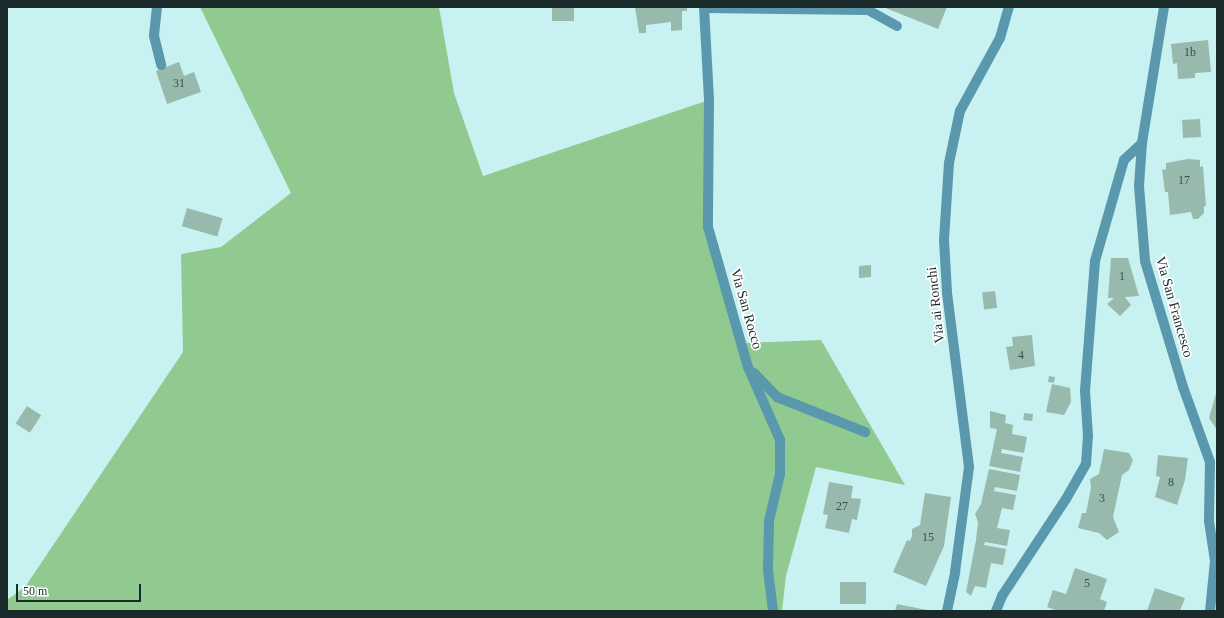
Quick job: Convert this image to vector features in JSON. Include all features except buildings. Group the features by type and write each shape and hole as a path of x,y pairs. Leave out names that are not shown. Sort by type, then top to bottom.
{"street":[{"path":"157,7 154,36 161,65"},
{"name":"Via ai Ronchi","path":"947,611 955,572 969,467 947,292 944,240 949,163 960,111 1000,38 1009,7"},
{"name":"Via San Francesco","path":"1164,7 1142,143 1139,186 1145,261 1183,387 1210,462 1209,521 1215,560 1210,611"},
{"path":"704,8 868,10 897,26"},
{"name":"Via San Rocco","path":"704,8 709,100 708,227 748,367 780,440 780,474 769,521 768,570 773,611"},
{"path":"996,611 1002,596 1066,499 1086,464 1088,436 1085,391 1095,261 1124,160 1142,143"},
{"path":"748,367 777,397 865,432"}],"green space":[{"path":"200,7 439,7 454,93 483,176 709,100 708,227 742,343 821,340 905,485 816,467 786,576 782,611 7,611 7,600 25,587 183,352 181,254 221,247 291,193"}]}
